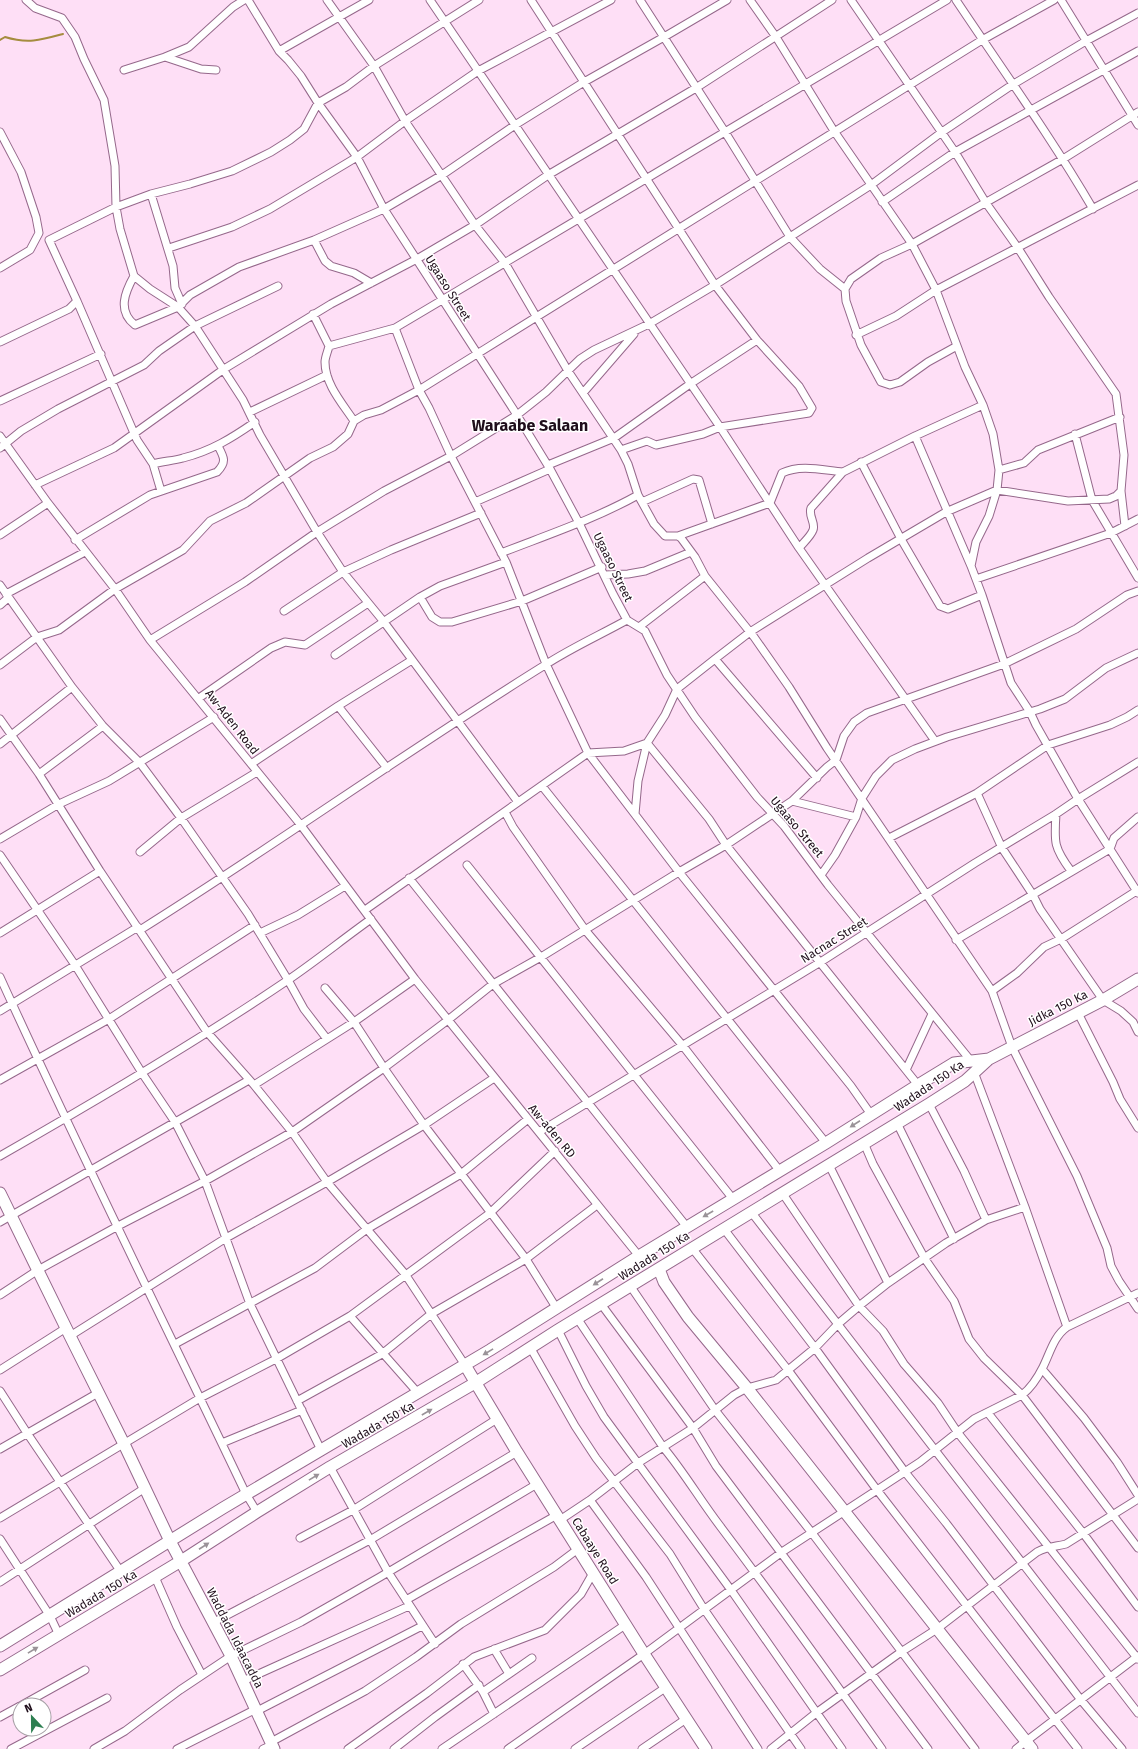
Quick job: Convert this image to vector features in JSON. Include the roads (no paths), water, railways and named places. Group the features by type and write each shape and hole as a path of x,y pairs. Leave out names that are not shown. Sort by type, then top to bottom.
{"street":[{"path":"124,70 165,57 189,47 233,7 244,0"},
{"name":"Ugaaso Street","path":"248,0 279,51 301,76 318,103 357,157 384,208 549,467 579,523 627,620 639,627 649,637 658,657 700,723 757,797 784,826 867,933 971,1061"},
{"path":"327,0 374,66 406,121 475,225 505,263 535,317 568,371 621,450 628,464 640,499 659,531 665,536 678,536 770,503 782,473 790,469 803,468 843,472"},
{"path":"279,51 369,0"},
{"path":"430,0 720,428 799,548 935,741"},
{"path":"161,491 153,464 141,446 49,240 116,207 151,194 232,171 271,152 304,129 318,103 346,87 374,66 479,0"},
{"path":"531,0 715,284 756,340 799,386 812,408 809,413 720,428 704,434 656,445 647,441 621,450"},
{"path":"169,248 225,230 252,218 357,157 478,71 552,33 611,0"},
{"path":"640,0 725,132 790,237 820,269 845,289"},
{"path":"134,276 125,291 124,299 125,309 129,321 135,325 180,306 190,295 239,267 314,240 384,208 442,175 515,125 584,82 664,38 727,0"},
{"path":"750,0 776,37 834,131 912,244 936,290 957,346 983,405 993,434 999,470 997,490 989,516 976,542 971,566"},
{"path":"35,485 114,448 224,369 313,314 417,259 475,225 548,175 696,88 832,0"},
{"path":"851,0 942,132 986,203 1116,394 1124,455 1121,491 1125,526"},
{"path":"329,346 395,328 947,0"},
{"path":"956,0 1012,86 1063,159 1093,208"},
{"path":"0,665 37,638 59,630 115,589 182,550 210,522 246,503 310,458 333,447 348,434 354,421 364,415 381,410 419,390 909,84 982,40 1054,0"},
{"path":"1061,0 1104,70 1135,114 1138,125"},
{"path":"28,1 35,8 62,18 75,37 104,100 115,166 116,207 120,229 134,276 150,289 180,306 196,326 250,412 260,435 316,532 343,572 384,622 518,802"},
{"path":"150,640 245,582 316,532 384,491 451,456 517,415 580,359 594,350 649,324 715,284 871,185 942,132 1012,86 1086,41 1138,13"},
{"path":"882,202 955,152 1138,51"},
{"path":"165,57 201,69 216,70"},
{"path":"957,346 928,362 900,382 890,384 881,382 856,335 846,301 845,289 851,279 881,258 912,244 986,203 1063,159 1135,114"},
{"path":"0,132 21,172 36,217 38,233 30,250 0,268"},
{"path":"856,335 896,316 936,290 1138,185"},
{"path":"151,194 169,248 173,266 175,288 180,306"},
{"path":"314,240 325,261 331,266 354,273 371,283"},
{"path":"3,446 21,431 58,409 144,365 159,351 196,326 278,286"},
{"path":"0,342 68,309 77,301"},
{"path":"313,314 329,346 325,361 327,375 335,392 354,421"},
{"path":"395,328 419,390 451,456 506,562 546,664 588,753 679,872 773,991 851,1086 870,1114"},
{"path":"583,393 636,331"},
{"path":"475,502 614,438 690,384 756,340"},
{"path":"0,401 100,354"},
{"path":"250,412 327,375"},
{"path":"799,548 813,531 814,526 809,513 811,508 843,472 914,436 983,405"},
{"path":"999,470 1024,463 1038,450 1120,416"},
{"path":"153,464 182,458 218,446 255,422"},
{"path":"1076,434 1092,500 1138,578"},
{"name":"Aw-Aden Road","path":"0,436 3,446 35,485 75,540 115,589 150,640 199,698 300,824 415,979 448,1020"},
{"path":"914,436 946,512 971,566 1011,683 1030,712 1078,799 1137,891 1061,939 1044,947 1017,973 992,991"},
{"path":"75,540 150,495 217,472 224,465 225,458 218,446"},
{"path":"861,462 901,539 940,606 948,609 982,595"},
{"path":"501,553 693,479 698,480 712,524"},
{"path":"635,814 638,781 647,743 665,715 677,689 750,632 826,586 868,558 946,512 997,490 1068,500 1109,499 1116,496 1121,491"},
{"path":"0,535 48,503"},
{"path":"284,611 343,572 391,550 481,513"},
{"path":"976,579 1111,533 1138,519"},
{"path":"678,536 691,552 705,576 750,632 789,687 926,896 992,991 1012,1046 1077,1176 1107,1248 1111,1266 1119,1281 1138,1309"},
{"path":"0,604 7,596 85,552"},
{"path":"420,597 432,617 440,622 452,622 522,601 603,571 628,574 645,571 691,552"},
{"path":"335,655 420,597 440,586 506,562"},
{"path":"639,627 705,576"},
{"path":"0,585 72,687 103,726 140,763 224,877 255,924 304,1009 327,1039"},
{"path":"0,1295 38,1270 118,1226 205,1181 292,1132 384,1068 493,984 586,931 679,872 726,845 792,801 836,760 844,736 854,722 867,713 907,700 1004,664 1076,629 1127,595 1138,591"},
{"path":"199,698 271,648 285,642 305,645 368,603"},
{"path":"0,1011 224,877 300,824 546,664 627,620"},
{"path":"821,875 835,855 856,818 862,798 876,776 892,760 935,741 1030,712 1065,699 1106,668 1138,653"},
{"path":"716,658 817,778"},
{"path":"251,764 338,706 412,660"},
{"path":"0,744 72,687"},
{"path":"338,706 387,768"},
{"path":"889,838 977,793 1048,745 1110,725 1138,710"},
{"path":"0,718 59,804 100,871 207,1032 292,1132 327,1182 405,1274 465,1365"},
{"path":"0,839 59,804 109,781 214,718"},
{"path":"39,774 103,726"},
{"path":"365,910 588,753 624,751 647,743"},
{"path":"647,743 709,819 726,845 918,1085"},
{"name":"Nacnac Street","path":"539,1132 820,963 975,863 1002,848 1138,762"},
{"path":"140,852 181,818 257,772"},
{"path":"542,786 826,1142"},
{"path":"977,793 1002,848 1033,894 1040,909 1104,1000 1121,1011 1133,1022 1138,1032"},
{"path":"792,801 856,818"},
{"path":"504,812 586,931 683,1046 779,1170"},
{"path":"1056,814 1054,841 1061,858 1071,871"},
{"path":"956,940 1110,849 1114,838 1138,817"},
{"path":"0,855 75,965 142,1073 175,1122 205,1181 250,1304 321,1450"},
{"path":"467,865 635,1074 733,1199"},
{"path":"0,933 100,871"},
{"path":"409,878 687,1226"},
{"path":"260,933 298,915 346,886"},
{"path":"0,1156 142,1073 207,1032 288,980 371,919"},
{"path":"0,1080 109,1019 255,924"},
{"path":"0,977 38,1060 246,1494 257,1512"},
{"path":"0,1222 11,1214 92,1170 175,1122 251,1083 327,1039 415,979"},
{"name":"Jidka 150 Ka","path":"988,1058 1104,1000 1138,979"},
{"path":"325,988 354,1022 424,1125 526,1259 557,1309"},
{"path":"1078,1013 1120,1099 1137,1127"},
{"path":"906,1070 932,1014"},
{"name":"Aw-aden RD","path":"448,1020 639,1256"},
{"name":"Wadada 150 Ka","path":"0,1646 246,1494 557,1309 687,1226 954,1063 988,1058"},
{"name":"Wadada 150 Ka","path":"0,1670 155,1577 330,1467 475,1383 577,1318 631,1287 692,1248 752,1213 929,1104 965,1081 988,1058"},
{"path":"974,1072 1025,1206 1067,1327"},
{"path":"0,1370 147,1287 226,1238 327,1182 424,1125 494,1078"},
{"path":"929,1104 964,1171 986,1220"},
{"path":"175,1344 316,1268 367,1229 461,1174 528,1119"},
{"path":"897,1123 954,1239"},
{"path":"864,1143 873,1164 925,1259 954,1301 969,1339 984,1358 1022,1395 1138,1548"},
{"path":"0,1518 200,1398 276,1359 350,1316 405,1274 490,1213 555,1151"},
{"path":"830,1165 888,1283"},
{"name":"Waddada Idaacadda","path":"0,1192 170,1541 232,1656 270,1746"},
{"path":"783,1194 859,1306 883,1330 904,1364 938,1403 958,1432 1138,1657 1055,1719 1029,1745 1016,1749"},
{"path":"297,1401 382,1354 431,1314 526,1259 597,1205"},
{"path":"243,1681 407,1603 590,1500 638,1463 692,1428 734,1395 747,1388 776,1380 814,1348 838,1324 888,1283 954,1239 986,1220 1025,1206"},
{"path":"752,1213 1138,1713"},
{"path":"724,1229 814,1348 904,1472 1081,1700 1122,1749"},
{"path":"692,1248 788,1370 877,1490 1078,1749"},
{"path":"659,1269 664,1282 688,1317 747,1388 1029,1745"},
{"path":"631,1287 715,1410 812,1533 975,1749"},
{"path":"508,1749 644,1654 782,1552 936,1450 974,1419 1022,1395 1029,1389 1042,1369 1060,1332 1067,1327 1138,1293"},
{"path":"601,1304 692,1428 716,1466 782,1552 928,1749"},
{"path":"350,1316 418,1393"},
{"path":"577,1318 663,1447 678,1465 712,1515 755,1571 882,1749"},
{"path":"558,1330 586,1386 604,1417 731,1590 842,1749"},
{"path":"530,1347 575,1426 670,1554 704,1609 801,1749"},
{"name":"Cabaaye Road","path":"465,1365 517,1452 559,1517 625,1625 706,1749"},
{"path":"1042,1369 1084,1418 1117,1462 1138,1495"},
{"path":"0,1391 121,1572"},
{"path":"0,1449 98,1393"},
{"path":"222,1443 302,1410"},
{"path":"988,1413 1083,1533 1138,1606"},
{"path":"300,1538 353,1510 497,1419"},
{"path":"214,1622 370,1540 517,1452"},
{"path":"330,1467 388,1572 435,1644"},
{"path":"94,1749 125,1731 180,1690 232,1656 301,1622 537,1484"},
{"path":"0,1582 145,1488"},
{"path":"771,1749 816,1713 937,1628 1022,1563 1049,1546 1056,1547 1066,1544 1138,1499"},
{"path":"590,1500 680,1628 758,1749"},
{"path":"0,1539 50,1616 59,1634"},
{"path":"270,1746 365,1691 435,1644 479,1612 554,1567 578,1549"},
{"path":"348,1749 427,1693 474,1657 545,1630 581,1594 593,1573"},
{"path":"155,1577 202,1675"},
{"path":"442,1749 625,1625"},
{"path":"177,1749 422,1626"},
{"path":"494,1649 509,1674"},
{"path":"394,1749 430,1720 481,1688 509,1674 532,1658"},
{"path":"463,1664 481,1688 494,1714"},
{"path":"37,1697 85,1670"},
{"path":"575,1749 666,1688"},
{"path":"11,1749 107,1698"},
{"path":"0,1717 12,1711"},
{"path":"642,1749 686,1719"}],"waterway":[{"path":"0,40 5,37 28,41 63,34"}],"district":[{"name":"Waraabe Salaan","path":"530,425"}]}
